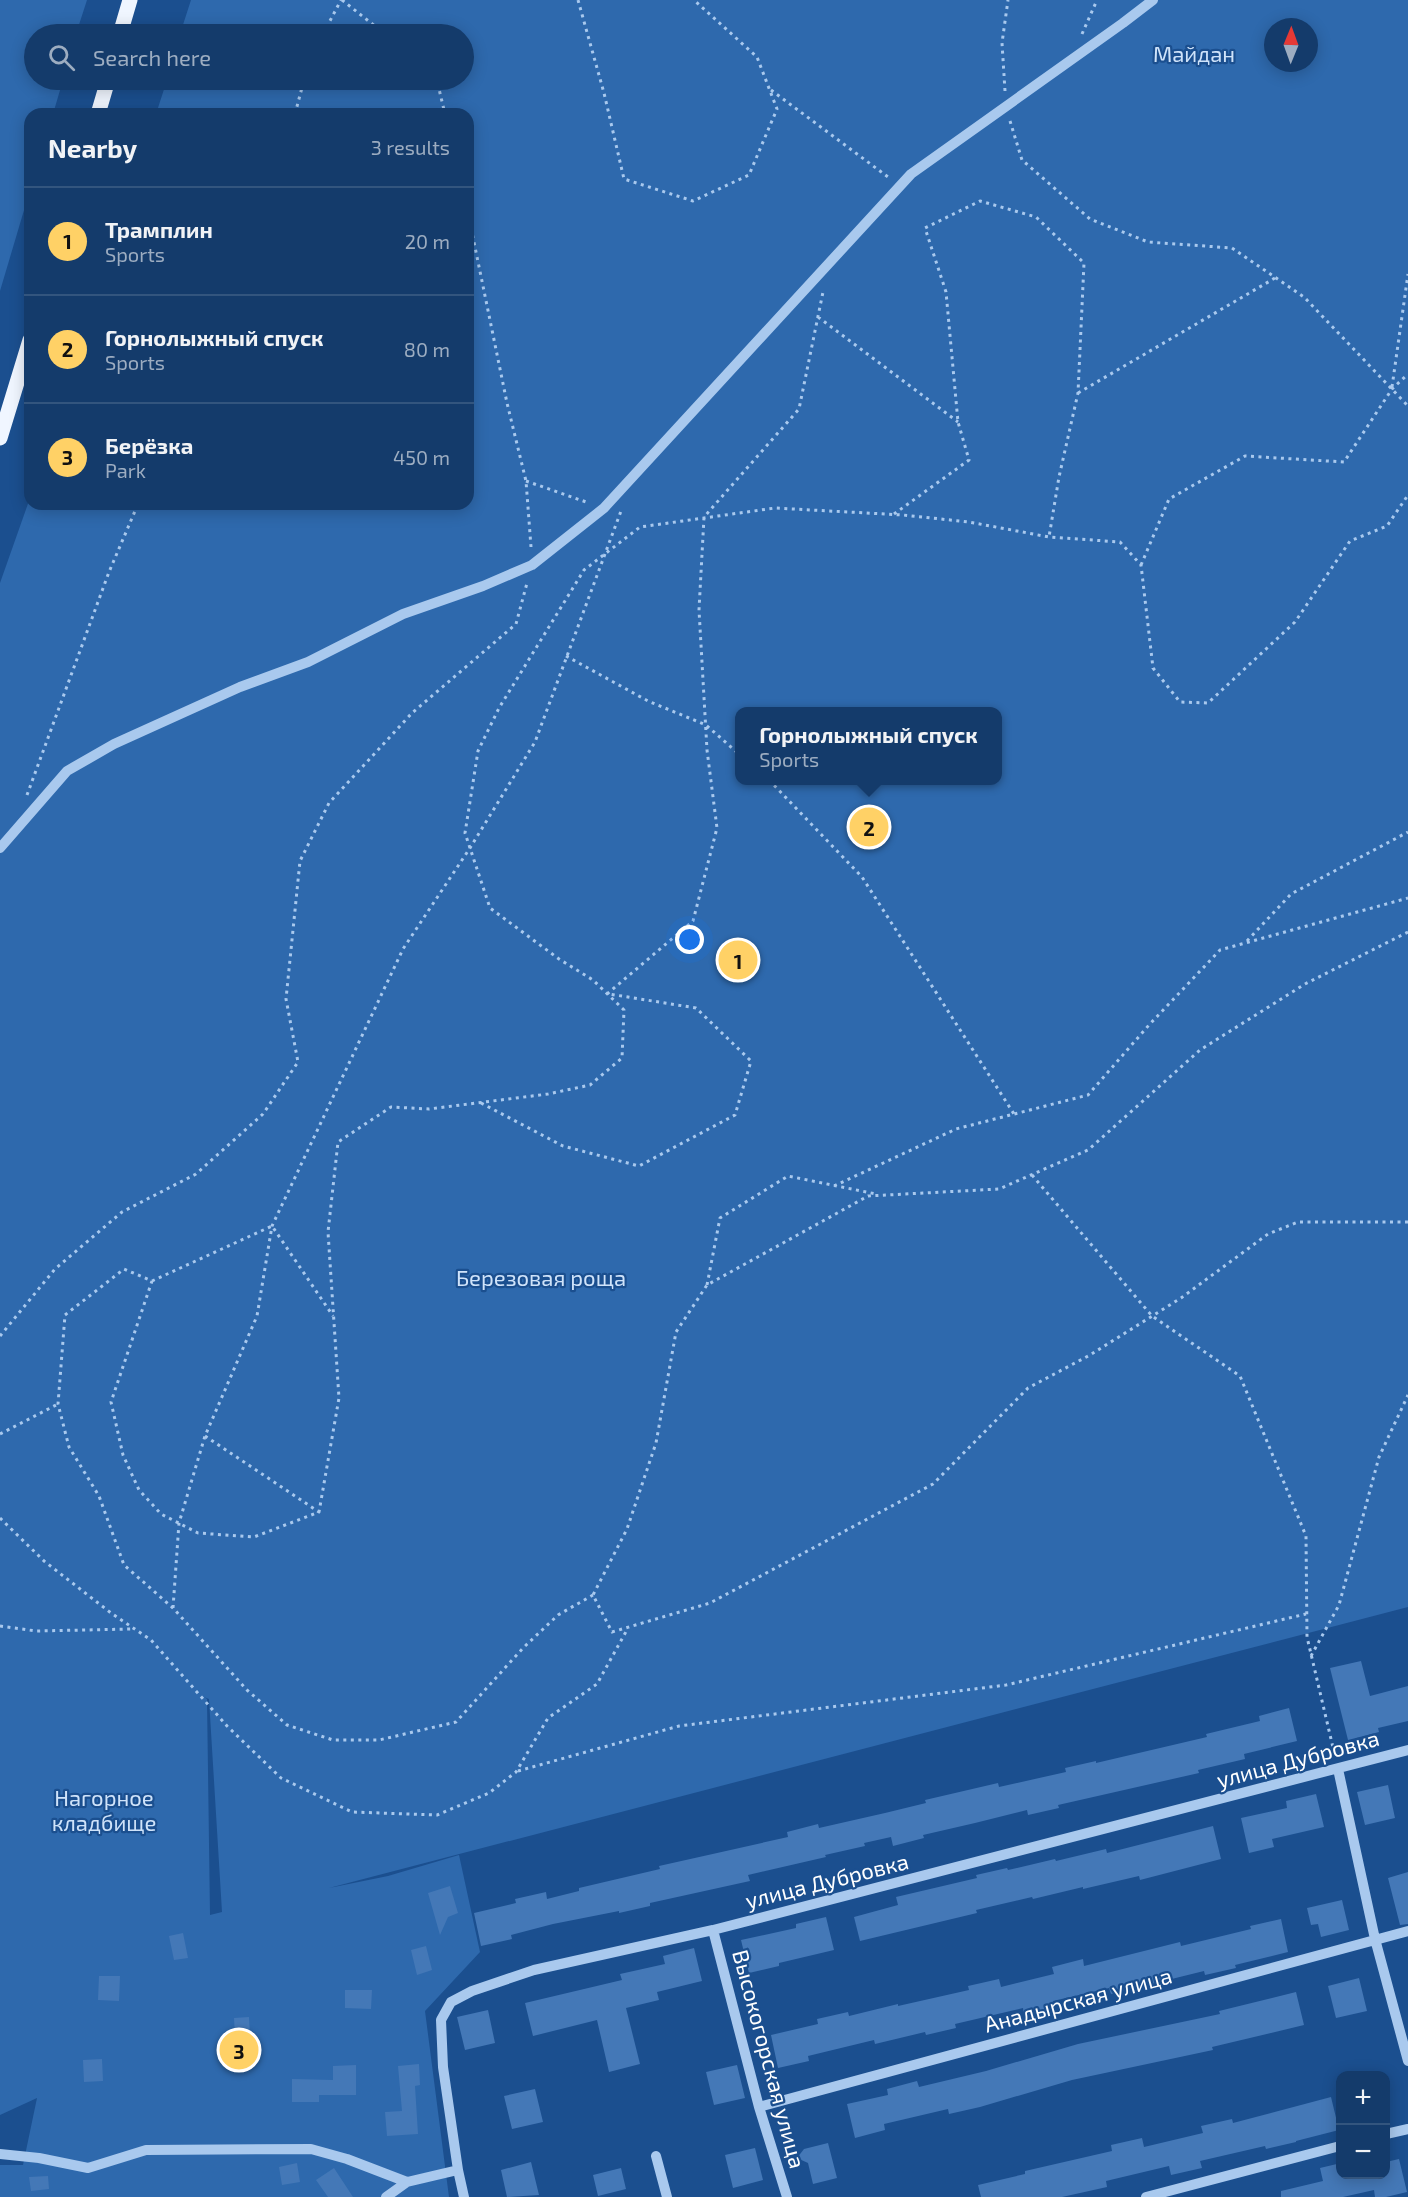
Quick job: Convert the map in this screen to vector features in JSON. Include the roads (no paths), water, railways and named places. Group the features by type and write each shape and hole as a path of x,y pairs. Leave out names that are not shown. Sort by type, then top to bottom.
{"main road":[{"path":"123,24 130,0"},
{"path":"100,108 105,90"},
{"path":"0,438 24,360"}],"street":[{"path":"0,848 67,771 114,744 240,687 308,662 403,614 483,586 532,565 604,508 910,174 1153,0"},
{"name":"улица Дубровка","path":"464,2197 443,2067 441,2020 451,2002 472,1992 534,1970 713,1930 1408,1750"},
{"path":"1338,1769 1375,1939 1408,2061"},
{"name":"Высокогорская улица","path":"713,1930 759,2107 787,2197"},
{"name":"Анадырская улица","path":"759,2107 1408,1931"},
{"path":"1390,2133 1408,2128"},
{"path":"1146,2197 1336,2147"},
{"path":"0,2154 39,2158 88,2168 146,2150 311,2149 348,2159 407,2182"},
{"path":"656,2156 666,2197"},
{"path":"386,2197 407,2182 458,2170"}],"place":[{"name":"Горнолыжный спуск","path":"869,827"},
{"name":"Трамплин","path":"738,960"},
{"name":"Берёзка","path":"239,2050"}],"park label":[{"name":"Майдан","path":"1194,54"},
{"name":"Березовая роща","path":"541,1278"},
{"name":"Нагорное кладбище","path":"104,1811"}]}
